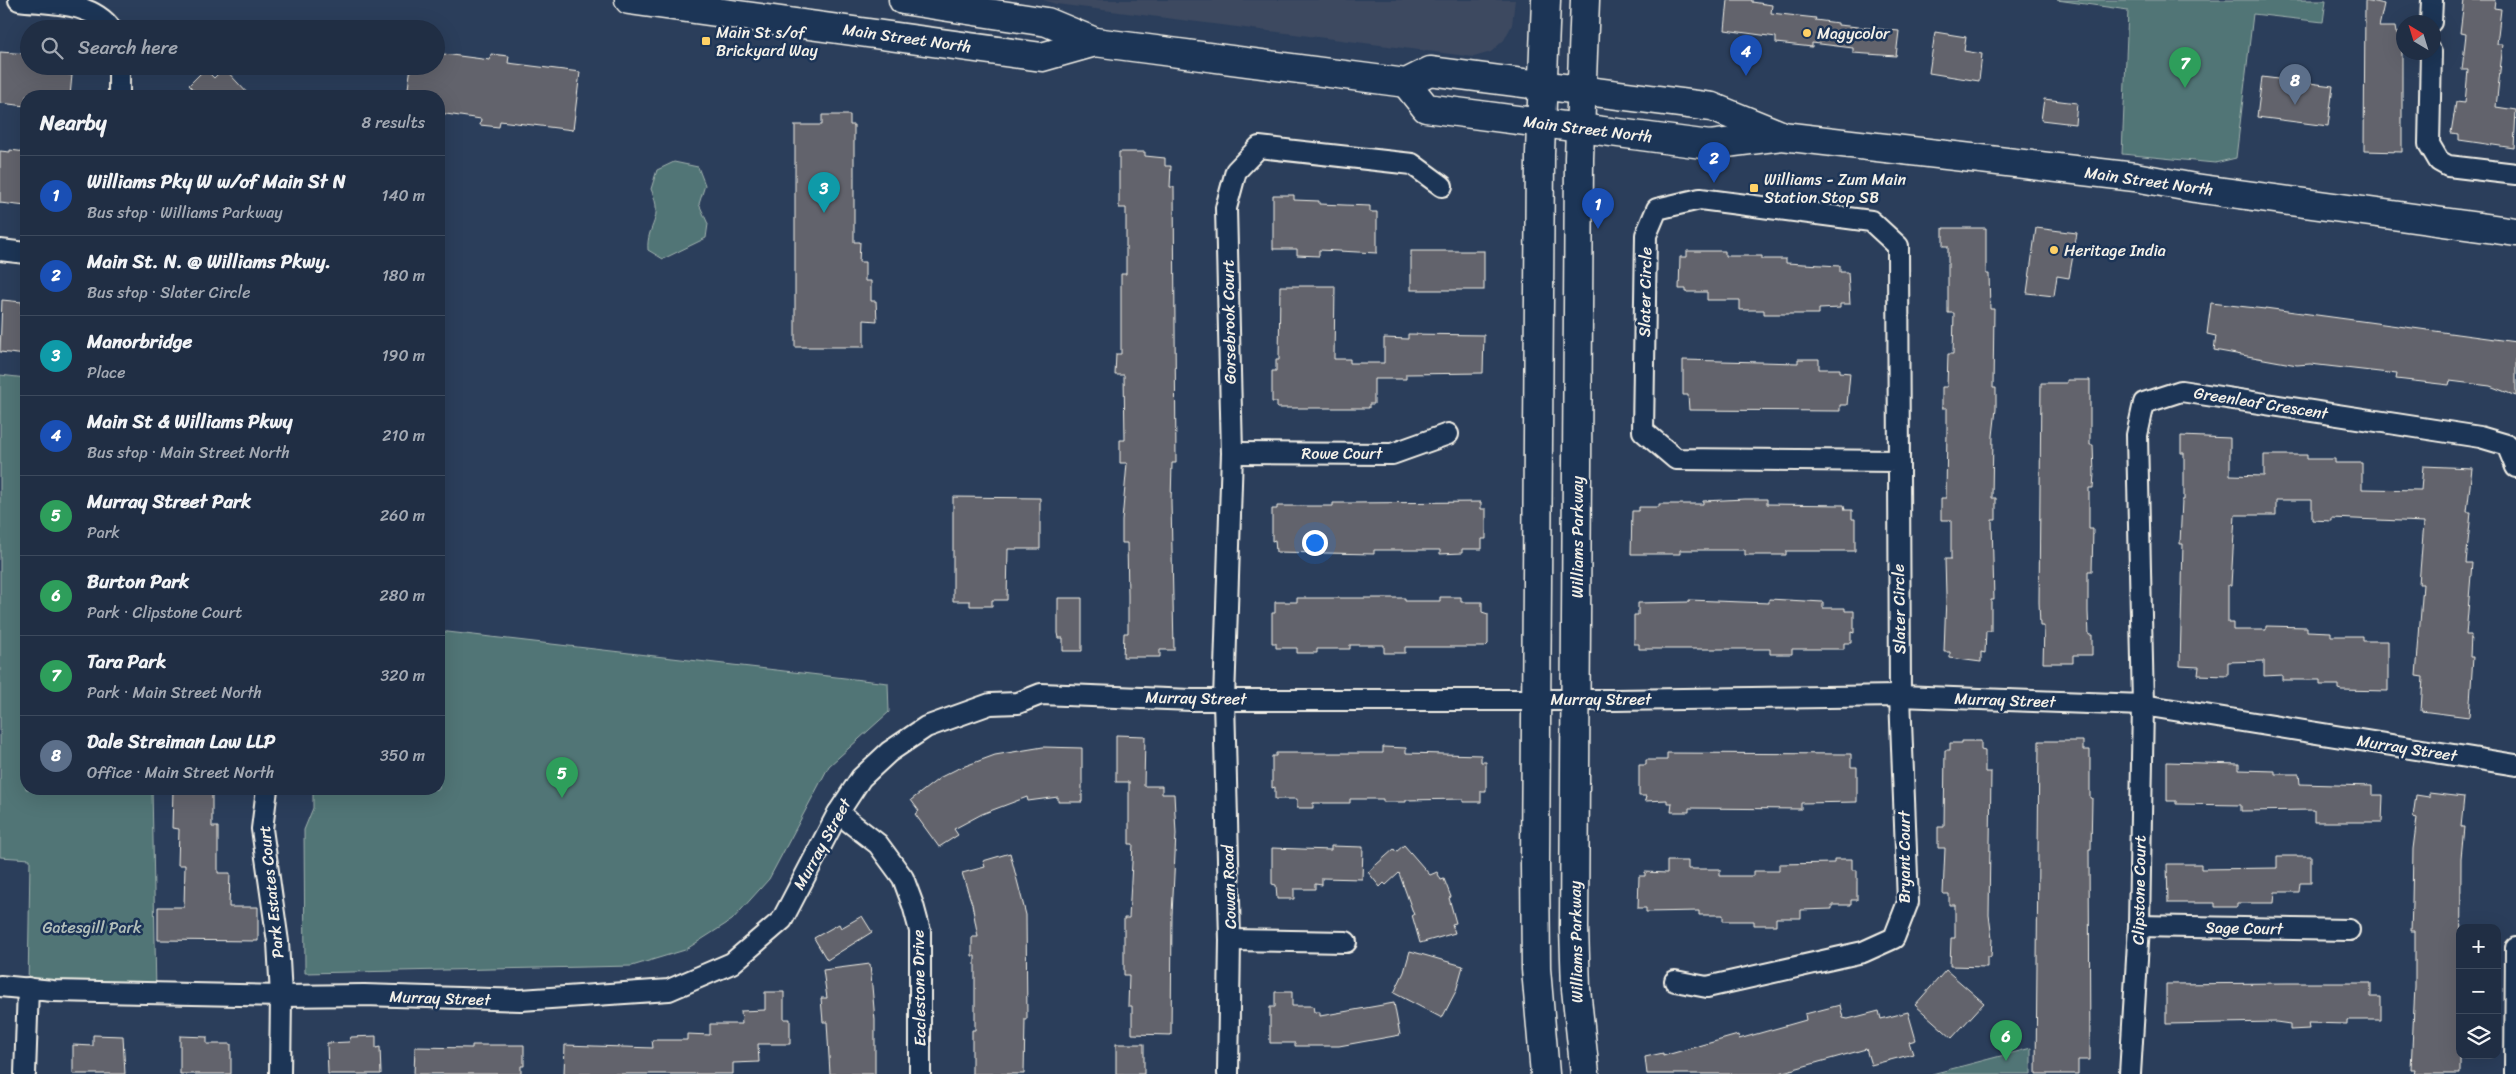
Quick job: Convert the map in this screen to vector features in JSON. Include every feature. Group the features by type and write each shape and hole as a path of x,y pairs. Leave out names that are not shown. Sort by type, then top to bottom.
{"main road":[{"name":"Main Street North","path":"629,0 1042,57 1095,42"},
{"name":"Main Street North","path":"903,0 1047,22 1095,42 1406,83 1430,71 1712,107 1782,136"},
{"path":"1545,1074 1536,969 1536,700 1541,123 1546,0"},
{"name":"Williams Parkway","path":"1585,0 1580,128 1574,928 1576,989 1585,1074"},
{"name":"Main Street North","path":"1406,83 1426,108 1710,144 1782,136 2135,177 2195,188 2516,232"}],"street":[{"path":"19,0 79,8 105,20"},
{"path":"2431,15 2432,0"},
{"path":"2431,60 2429,144 2440,161 2448,166 2516,174"},
{"path":"119,75 119,90"},
{"name":"Gorsebrook Court","path":"1224,700 1232,453 1226,208 1236,170 1259,147 1412,164 1442,186"},
{"name":"Slater Circle","path":"1897,462 1676,459 1643,431 1646,235 1657,209 1700,199 1871,221 1898,246 1897,462 1900,696"},
{"path":"0,250 20,252"},
{"name":"Greenleaf Crescent","path":"2143,706 2137,435 2144,402 2181,391 2480,437 2508,445 2516,467"},
{"name":"Rowe Court","path":"1232,453 1392,454 1448,434"},
{"name":"Murray Street","path":"0,986 53,990 281,996 364,995 521,1000 669,990 732,963 782,920 838,813 861,778 889,752 926,728 990,704 1018,703 1040,694 1224,700 1576,700 1900,696 2143,706 2516,765"},
{"name":"Bryant Court","path":"1675,981 1708,987 1863,952 1894,938 1908,902 1900,696"},
{"name":"Cowan Road","path":"1224,700 1230,940 1228,1074"},
{"name":"Clipstone Court","path":"2130,1074 2139,926 2143,706"},
{"name":"Park Estates Court","path":"266,795 262,829 278,942 281,996 280,1074"},
{"name":"Ecclestone Drive","path":"838,813 878,844 903,878 913,905 920,931 920,1074"},
{"name":"Sage Court","path":"2139,926 2349,930"},
{"path":"1230,940 1346,942"},
{"path":"2515,1074 2516,948"},
{"path":"25,1074 28,988"}],"shaded area":[{"path":"1043,0 1515,0 1512,25 1504,40 1491,52 1474,57 1056,4"}],"green space":[{"path":"2057,0 2326,0 2323,22 2253,14 2236,158 2215,163 2122,154 2128,10"},
{"path":"674,162 698,167 705,185 699,204 708,224 706,238 663,259 648,250 648,241 656,216 655,200 651,189 657,170"},
{"name":"Gatesgill Park","path":"0,375 20,377 20,795 152,795 156,992 28,988 30,859 0,857"},
{"path":"445,632 888,683 889,712 829,766 769,879 732,920 685,950 632,966 305,973 304,830 313,808 313,795 445,795"},
{"path":"2031,1048 2031,1074 1932,1074"}],"building":[{"path":"1728,0 1752,0 1752,2 1772,5 1771,13 1816,18 1815,20 1838,23 1838,25 1899,31 1896,56 1853,53 1853,48 1812,43 1812,47 1776,43 1776,37 1725,30"},
{"path":"2365,0 2384,4 2379,27 2395,27 2396,60 2402,60 2402,152 2364,151"},
{"path":"2464,0 2495,0 2494,8 2501,9 2497,44 2503,44 2496,107 2516,110 2514,148 2459,140 2459,134 2451,133 2456,102 2465,103 2468,70 2462,70 2466,34 2460,33"},
{"path":"1935,32 1966,37 1964,51 1982,54 1979,81 1929,73"},
{"path":"0,52 20,53 20,75 72,75 71,90 20,90 20,105 0,103"},
{"path":"445,54 490,60 491,54 509,56 508,63 580,72 573,130 500,121 499,127 480,125 481,119 445,114 445,90 408,90 410,75 445,75"},
{"path":"199,75 211,75 214,78 217,75 230,75 244,90 194,90 189,85"},
{"path":"2262,77 2333,86 2328,126 2257,117"},
{"path":"2044,99 2077,103 2075,124 2041,120"},
{"path":"822,115 850,115 850,125 854,125 854,242 860,242 859,262 865,262 865,281 871,281 871,301 876,301 877,321 864,320 864,347 795,347 795,125 822,125"},
{"path":"10,150 20,151 20,205 0,203 0,151 10,152"},
{"path":"1119,152 1145,152 1145,156 1165,158 1165,166 1171,166 1170,187 1174,187 1176,463 1172,463 1171,501 1174,650 1160,650 1160,657 1123,657 1124,633 1128,633 1127,543 1122,543 1127,463 1120,463 1120,440 1125,440 1124,375 1115,375 1116,354 1121,354 1121,274 1126,274 1126,208 1119,208"},
{"path":"1273,195 1294,195 1294,200 1319,201 1319,204 1370,206 1370,212 1377,212 1377,253 1319,250 1319,256 1297,255 1297,249 1273,249"},
{"path":"1943,228 1986,228 1986,274 1989,274 1990,309 1994,309 1993,388 1996,388 1996,409 1993,436 1992,498 1996,498 1996,520 1992,520 1994,600 1991,600 1991,631 1986,631 1985,653 1981,652 1981,662 1950,658 1950,652 1944,652 1945,559 1951,559 1951,520 1941,520 1941,498 1946,498 1947,428 1947,408 1942,408 1942,387 1947,387 1948,354 1953,354 1954,313 1948,313 1948,246 1943,246"},
{"name":"Heritage India","path":"2036,228 2077,233 2069,278 2057,276 2054,296 2027,293"},
{"path":"1411,251 1484,251 1484,290 1411,290"},
{"path":"1687,251 1725,251 1725,256 1762,256 1762,259 1786,259 1786,263 1840,266 1840,272 1848,272 1850,304 1840,304 1840,308 1819,309 1819,314 1764,314 1764,310 1740,310 1740,300 1707,300 1707,292 1686,292 1686,289 1679,289 1680,257 1687,257"},
{"path":"1280,286 1335,286 1334,359 1350,359 1350,363 1384,363 1384,338 1408,339 1408,334 1484,335 1483,373 1406,374 1406,379 1374,379 1374,404 1369,404 1369,408 1277,408 1277,402 1272,402 1272,371 1276,371 1276,360 1279,360"},
{"path":"2,300 20,302 20,354 0,352"},
{"path":"2211,303 2265,308 2516,342 2516,396 2490,386 2450,381 2449,385 2396,379 2397,374 2310,364 2297,365 2214,350 2216,336 2207,334"},
{"path":"1798,359 1819,359 1819,369 1840,369 1840,372 1850,373 1847,405 1840,405 1840,411 1689,410 1688,395 1683,395 1683,360 1798,363"},
{"path":"2067,380 2090,380 2090,445 2093,445 2094,474 2093,488 2089,488 2089,529 2093,529 2092,571 2088,571 2088,612 2089,635 2092,635 2092,655 2073,655 2073,663 2043,663 2044,626 2040,626 2039,602 2041,383 2067,383"},
{"path":"2181,436 2230,438 2230,475 2264,476 2264,455 2307,455 2307,459 2335,459 2335,463 2362,463 2362,489 2421,490 2423,466 2472,468 2467,512 2471,512 2466,563 2472,563 2466,635 2471,635 2470,657 2473,657 2469,717 2421,711 2423,677 2416,676 2423,584 2419,584 2424,522 2332,518 2332,521 2312,520 2312,500 2276,500 2276,515 2235,515 2231,585 2228,585 2228,623 2233,623 2233,630 2266,630 2266,626 2307,627 2307,631 2331,632 2331,636 2363,636 2363,641 2388,641 2388,691 2341,690 2338,689 2338,685 2320,685 2320,680 2282,680 2282,675 2264,676 2264,661 2228,662 2228,676 2198,675 2199,667 2180,666 2183,544 2180,544 2182,500 2184,500 2184,453 2181,453"},
{"path":"953,497 1040,498 1040,549 1008,549 1007,600 992,600 992,606 970,606 970,601 953,601"},
{"path":"1767,499 1767,504 1844,505 1845,510 1852,510 1852,519 1855,519 1855,551 1786,551 1786,555 1745,555 1745,550 1680,550 1680,554 1631,554 1632,511 1639,511 1639,507 1659,507 1659,504 1703,504 1703,501"},
{"path":"1481,502 1481,509 1486,509 1486,539 1482,539 1482,549 1462,549 1462,553 1440,554 1440,550 1374,550 1374,554 1276,552 1275,540 1272,541 1272,509 1277,509 1277,506 1333,506 1333,503"},
{"path":"1440,597 1461,597 1461,602 1482,602 1482,612 1488,614 1488,644 1485,647 1405,647 1405,653 1384,653 1384,645 1350,645 1350,649 1317,649 1317,653 1297,653 1297,648 1276,648 1276,643 1272,643 1272,613 1275,613 1275,602 1297,602 1297,598 1405,598 1405,601 1440,601"},
{"path":"1058,598 1082,598 1082,651 1063,651 1063,638 1059,638 1058,633"},
{"path":"1769,599 1823,602 1823,608 1845,608 1845,611 1854,611 1854,633 1851,632 1851,643 1844,643 1844,649 1792,649 1792,654 1770,654 1770,649 1639,649 1639,644 1634,644 1634,615 1638,615 1638,603 1689,602 1689,600 1769,603"},
{"path":"1116,735 1145,736 1144,786 1162,786 1162,794 1174,794 1176,834 1172,915 1171,1035 1132,1034 1132,1006 1128,1006 1129,975 1124,975 1124,918 1129,918 1133,844 1129,844 1129,782 1116,782"},
{"path":"1962,741 1981,741 1981,750 1985,751 1985,772 1991,772 1989,915 1992,939 1991,957 1987,957 1987,967 1950,966 1951,938 1955,938 1955,905 1949,905 1949,894 1943,894 1945,848 1938,848 1938,827 1944,827 1945,750 1950,750 1950,743 1962,743"},
{"path":"2039,741 2083,741 2083,750 2090,750 2090,798 2092,798 2091,849 2089,849 2090,1060 2078,1060 2078,1074 2036,1074"},
{"path":"1043,747 1082,748 1082,802 1058,802 1058,797 1028,801 1027,797 982,814 954,829 958,835 939,847 915,814 919,811 911,800 941,777 995,755"},
{"path":"1383,747 1406,748 1406,753 1481,755 1481,762 1486,762 1486,791 1481,791 1481,802 1463,802 1463,799 1383,802 1383,799 1350,799 1350,803 1313,803 1313,808 1297,808 1297,799 1275,799 1275,787 1272,788 1272,756 1276,756 1276,753 1383,753"},
{"path":"1667,753 1851,754 1851,767 1857,767 1857,802 1801,803 1801,809 1689,808 1689,812 1671,812 1672,803 1667,803 1667,800 1645,801 1646,796 1639,796 1639,765 1646,765 1646,760 1667,760"},
{"path":"2167,762 2239,764 2239,770 2275,771 2275,774 2299,774 2300,784 2372,786 2372,795 2383,795 2382,822 2314,822 2314,810 2241,811 2241,805 2176,804 2176,801 2167,801"},
{"path":"2429,793 2464,797 2461,827 2464,827 2461,858 2461,924 2456,924 2456,1059 2460,1059 2460,1074 2414,1074 2415,1069 2411,1069 2415,986 2415,931 2411,931 2413,849 2417,818 2413,817 2416,795 2429,797"},
{"path":"173,795 212,795 212,827 218,827 218,873 230,873 229,907 258,907 258,941 158,940 158,907 184,907 185,865 178,865 179,829 172,828"},
{"path":"1404,845 1430,875 1437,872 1441,880 1444,879 1451,897 1449,898 1456,923 1452,924 1455,933 1420,943 1412,915 1414,915 1399,873 1386,885 1384,883 1380,887 1368,872 1394,849 1396,852"},
{"path":"1331,846 1363,847 1362,879 1322,878 1322,885 1315,884 1315,889 1294,889 1294,899 1277,899 1276,885 1272,884 1272,848 1331,850"},
{"path":"1010,853 1026,915 1027,1019 1025,1019 1024,1074 972,1074 972,1030 975,1030 975,956 972,956 972,937 978,937 972,904 962,873 985,867 983,861"},
{"path":"2277,856 2311,856 2311,883 2300,883 2299,892 2275,892 2274,903 2237,903 2237,907 2215,907 2215,903 2168,903 2167,864 2201,864 2201,869 2277,868"},
{"path":"1834,859 1852,859 1852,870 1857,870 1857,900 1851,900 1851,905 1832,905 1832,909 1801,910 1801,918 1776,918 1776,925 1754,925 1754,921 1723,921 1723,915 1699,915 1699,911 1646,912 1646,908 1638,908 1639,876 1645,876 1645,872 1667,873 1667,861 1688,861 1688,869 1720,869 1720,876 1754,876 1754,871 1779,871 1779,864 1834,863"},
{"path":"862,916 872,932 827,960 814,938 839,924 841,928"},
{"path":"1410,951 1463,966 1456,991 1442,1018 1394,993 1404,972"},
{"path":"870,964 875,1020 875,1074 830,1074 827,1022 823,1022 821,998 827,998 823,970"},
{"path":"1946,970 1984,1003 1952,1038 1915,1005"},
{"path":"2371,983 2371,997 2381,997 2381,1020 2347,1020 2347,1024 2308,1023 2309,1029 2290,1030 2290,1024 2276,1022 2166,1024 2166,984"},
{"path":"765,992 784,992 784,1019 790,1019 790,1044 758,1044 759,1062 733,1063 733,1074 564,1074 565,1045 653,1048 652,1040 687,1040 687,1034 710,1035 710,1024 742,1024 741,1011 765,1010"},
{"path":"1275,992 1292,992 1292,1006 1313,1006 1314,1012 1320,1012 1320,1016 1394,1003 1400,1035 1339,1046 1295,1046 1295,1043 1270,1043 1270,1007 1275,1007"},
{"path":"1840,1005 1843,1018 1848,1019 1879,1011 1881,1019 1908,1012 1916,1040 1909,1042 1913,1054 1871,1065 1866,1049 1776,1074 1647,1074 1645,1057 1663,1053 1663,1056 1738,1035 1739,1039 1806,1020 1805,1014"},
{"path":"93,1035 123,1036 125,1074 73,1074 73,1045 93,1046"},
{"path":"180,1036 207,1037 207,1044 231,1044 231,1074 180,1074"},
{"path":"376,1036 376,1048 380,1047 381,1074 328,1074 327,1043 349,1042 351,1037"},
{"path":"1116,1044 1144,1044 1144,1074 1116,1074"},
{"path":"472,1045 524,1045 524,1066 521,1066 521,1074 414,1074 415,1047 472,1048"}],"place":[{"name":"Magycolor","path":"1807,33"},
{"name":"Main St s/of Brickyard Way","path":"706,41"},
{"name":"Main St & Williams Pkwy","path":"1746,76"},
{"name":"Tara Park","path":"2185,88"},
{"name":"Dale Streiman Law LLP","path":"2295,105"},
{"name":"Main St. N. @ Williams Pkwy.","path":"1714,183"},
{"name":"Williams - Zum Main Station Stop SB","path":"1754,188"},
{"name":"Manorbridge","path":"824,213"},
{"name":"Williams Pky W w/of Main St N","path":"1598,229"},
{"name":"Heritage India","path":"2054,250"},
{"name":"Murray Street Park","path":"562,798"},
{"name":"Burton Park","path":"2006,1061"}]}
